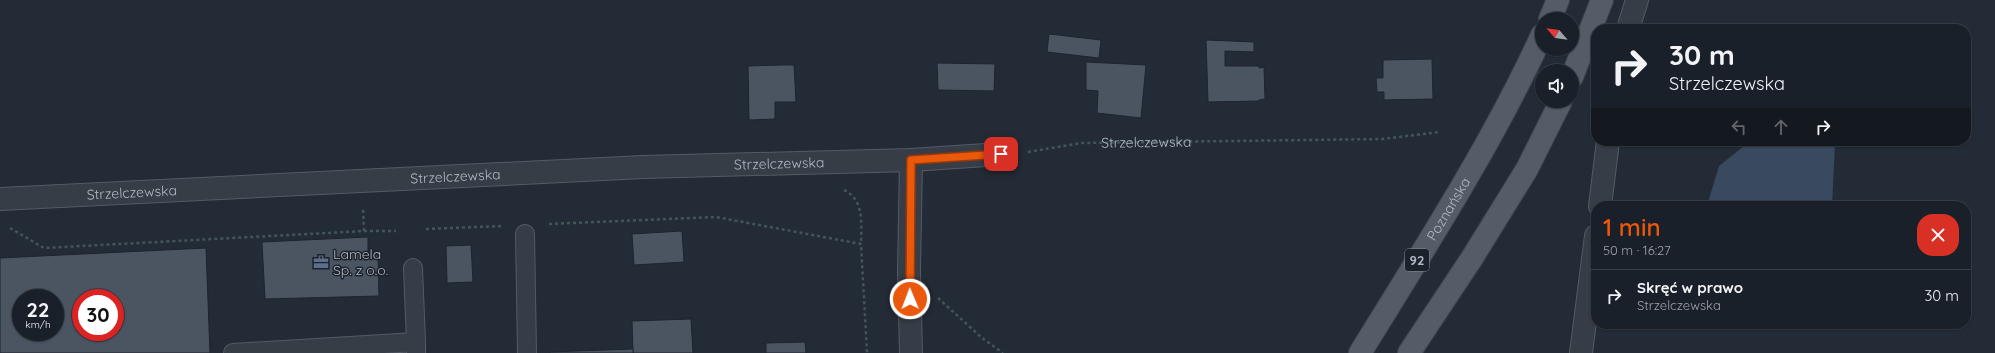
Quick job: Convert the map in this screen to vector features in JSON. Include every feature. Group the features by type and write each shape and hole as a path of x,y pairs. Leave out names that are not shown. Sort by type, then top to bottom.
{"main road":[{"path":"1553,12 1558,0"},
{"path":"1593,24 1602,0"},
{"path":"1577,64 1591,28"},
{"name":"Poznańska","path":"1360,353 1474,167 1522,79 1535,50"},
{"path":"1408,353 1472,258 1527,169 1558,108"}],"street":[{"path":"1629,24 1636,0"},
{"path":"1601,201 1607,146"},
{"name":"Strzelczewska","path":"0,199 642,167 911,160 1001,154"},
{"path":"911,160 909,272 911,353"},
{"path":"1581,353 1591,275"}],"lane":[{"path":"517,230 527,353"},
{"path":"233,353 416,347 413,268"}],"path":[{"name":"Strzelczewska","path":"1001,154 1021,153 1081,143 1382,139 1440,132"},
{"path":"838,190 852,194 858,202 867,353"},
{"path":"363,202 364,231"},
{"path":"542,224 716,217 861,244"},
{"path":"5,228 10,228 44,248 364,231 396,231"},
{"path":"426,229 517,230"},
{"path":"909,272 982,338 1003,353"}],"water":[{"path":"1744,146 1835,146 1832,201 1708,201 1719,166"}],"building":[{"path":"1049,34 1101,40 1099,58 1047,52"},
{"path":"1206,40 1254,42 1254,52 1225,51 1225,66 1264,67 1265,99 1259,101 1208,102"},
{"path":"1432,59 1433,99 1384,100 1384,92 1377,92 1376,78 1383,78 1383,60"},
{"path":"1086,62 1146,65 1141,118 1097,113 1098,91 1086,90"},
{"path":"937,63 995,64 994,91 938,90"},
{"path":"794,65 796,102 775,102 775,119 749,120 748,66"},
{"path":"682,231 684,262 634,265 632,234"},
{"name":"Lamela Sp. z o.o.","path":"368,237 368,255 378,255 379,296 265,299 262,242"},
{"path":"471,245 473,282 447,283 446,246"},
{"path":"206,248 210,353 0,353 0,258"},
{"path":"691,319 693,353 633,353 632,321"},
{"path":"805,342 806,353 766,353 766,343"},
{"path":"633,349 633,353 550,353 550,352"}],"place":[{"name":"Lamela Sp. z o.o.","path":"321,262"}],"route":[{"path":"910,299 911,160 1001,154"}]}
